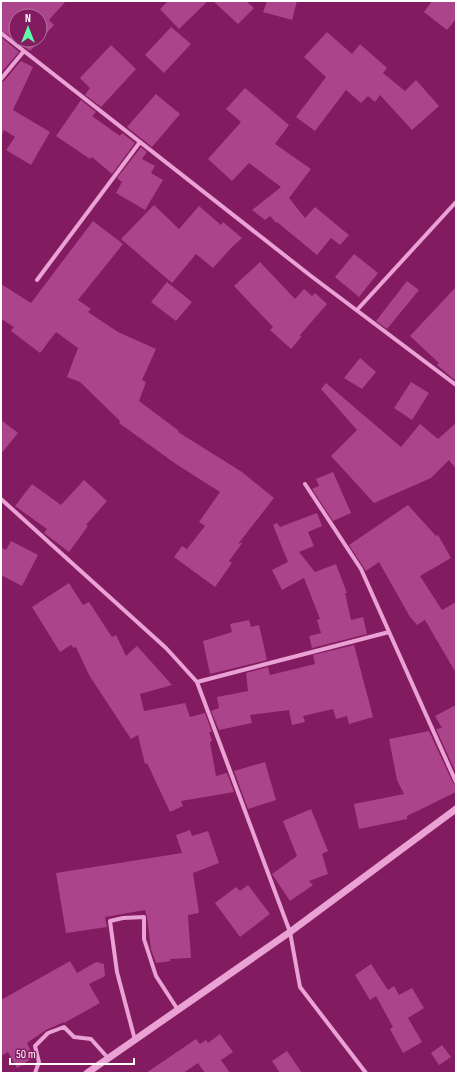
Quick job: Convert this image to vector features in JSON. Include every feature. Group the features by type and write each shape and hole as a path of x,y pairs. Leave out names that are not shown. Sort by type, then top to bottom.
{"street":[{"path":"1,33 357,310 456,385"},
{"path":"1,79 24,51"},
{"path":"37,280 140,142"},
{"path":"357,310 456,202"},
{"path":"305,484 360,569 456,782"},
{"path":"1,499 166,648 197,682 290,932 300,987 366,1073"},
{"path":"197,682 389,632"},
{"path":"87,1073 290,932 456,809"},
{"path":"134,1040 117,972 110,921 123,918 144,917 144,939 156,976 178,1010"},
{"path":"35,1073 39,1062 35,1046 48,1033 64,1027 74,1037 90,1039 108,1058"}],"building":[{"path":"1,1 66,1 49,20 54,25 48,32 48,8 8,8 8,35 1,30"},
{"path":"168,1 208,1 179,29 160,9"},
{"path":"213,1 246,1 254,8 238,24"},
{"path":"267,1 297,1 292,20 263,12"},
{"path":"432,1 456,1 456,19 447,30 424,12"},
{"path":"171,27 191,44 164,73 145,55"},
{"path":"327,32 352,54 360,44 387,68 383,73 405,91 416,80 439,106 412,130 380,95 375,102 368,96 361,103 346,90 315,131 296,117 326,77 304,57"},
{"path":"1,37 8,43 8,48 14,48 19,52 1,73"},
{"path":"111,45 136,69 101,107 85,95 90,88 80,78"},
{"path":"26,48 33,48 30,51"},
{"path":"25,56 21,61 33,67 13,110 50,132 31,165 6,150 15,137 4,130 1,137 1,82 4,81"},
{"path":"245,88 289,125 275,144 311,169 289,198 305,218 315,207 349,235 340,245 331,238 317,255 277,222 276,223 270,216 265,220 252,210 281,187 249,163 232,181 208,159 241,122 226,109"},
{"path":"156,94 180,114 152,147 127,127"},
{"path":"81,100 96,112 92,116 120,136 122,133 135,143 112,174 92,157 90,159 56,136"},
{"path":"141,147 147,152 142,159 155,166 151,173 163,180 145,210 116,193 122,182 117,178"},
{"path":"154,205 179,229 199,206 221,225 223,222 242,238 213,268 196,254 172,283 121,239"},
{"path":"93,221 123,244 78,300 91,309 88,312 118,332 156,349 142,380 146,382 139,401 179,431 178,432 242,472 274,498 238,544 243,542 229,561 232,563 215,587 174,557 182,546 187,549 205,526 199,522 220,492 176,464 119,423 120,421 80,382 67,377 78,348 56,332 40,353 11,331 14,327 1,319 1,284 31,303"},
{"path":"354,254 378,273 359,297 335,277"},
{"path":"260,262 295,299 304,289 312,296 315,293 327,304 300,335 301,337 291,349 270,330 273,327 234,286"},
{"path":"407,281 419,290 387,329 376,321"},
{"path":"167,282 192,302 176,321 151,302"},
{"path":"456,287 456,381 437,365 439,363 410,336"},
{"path":"360,358 376,372 362,389 344,378"},
{"path":"411,382 429,393 412,420 394,408"},
{"path":"326,383 401,447 420,424 438,439 456,423 456,469 449,460 431,478 374,503 331,456 357,430 321,389"},
{"path":"1,420 18,433 1,454"},
{"path":"333,472 351,513 333,521 312,489 319,486 316,479"},
{"path":"84,480 107,501 86,525 88,526 69,552 44,533 47,529 15,506 32,484 61,505"},
{"path":"408,505 436,536 438,535 451,558 420,576 442,610 456,602 456,673 425,620 417,625 410,617 379,562 366,571 349,545"},
{"path":"317,513 322,526 308,532 314,546 299,552 315,572 336,564 347,593 345,593 351,620 363,617 367,634 312,648 309,636 321,633 317,620 320,619 304,578 282,590 272,570 288,562 273,525 277,523 280,527"},
{"path":"11,541 38,555 22,586 1,575 1,547 6,550"},
{"path":"69,583 83,605 89,602 112,637 116,635 126,656 137,646 172,685 140,694 144,711 185,703 190,717 205,713 212,732 209,732 212,741 210,742 216,776 227,773 234,792 181,801 183,806 170,812 147,763 145,764 138,735 131,739 89,675 76,647 74,648 71,645 60,652 32,607"},
{"path":"249,620 251,627 259,625 267,660 210,674 203,641 232,632 230,624"},
{"path":"354,645 373,717 349,724 347,716 336,719 333,709 303,716 305,722 292,725 289,710 250,715 252,723 219,730 211,711 219,708 217,697 248,691 246,673 268,667 270,675 315,664 313,655"},
{"path":"456,705 456,773 436,729 442,728 435,716"},
{"path":"429,731 453,783 456,785 456,792 407,816 407,819 359,829 354,804 404,794 397,780 389,739"},
{"path":"265,762 276,800 248,809 234,771"},
{"path":"311,809 328,851 322,854 328,874 309,881 313,885 290,901 272,874 297,856 283,821"},
{"path":"190,830 192,836 208,831 219,863 193,873 199,913 188,915 191,958 170,959 170,961 156,963 151,949 145,910 105,917 107,927 66,933 56,873 182,853 176,835"},
{"path":"248,885 270,914 240,937 215,903 236,887 240,891"},
{"path":"70,961 77,973 96,962 104,964 105,976 89,984 100,1003 64,1023 46,1030 27,1043 34,1057 17,1068 8,1052 1,1056 1,1000"},
{"path":"371,964 388,990 394,986 399,995 412,988 424,1008 408,1018 422,1042 403,1053 390,1029 393,1027 376,996 370,1000 355,975"},
{"path":"220,1034 233,1052 221,1060 230,1073 205,1073 198,1063 183,1073 146,1073 196,1039 200,1044 206,1040 208,1043"},
{"path":"442,1045 451,1057 439,1065 431,1053"},
{"path":"287,1051 302,1073 280,1073 272,1061"}]}
